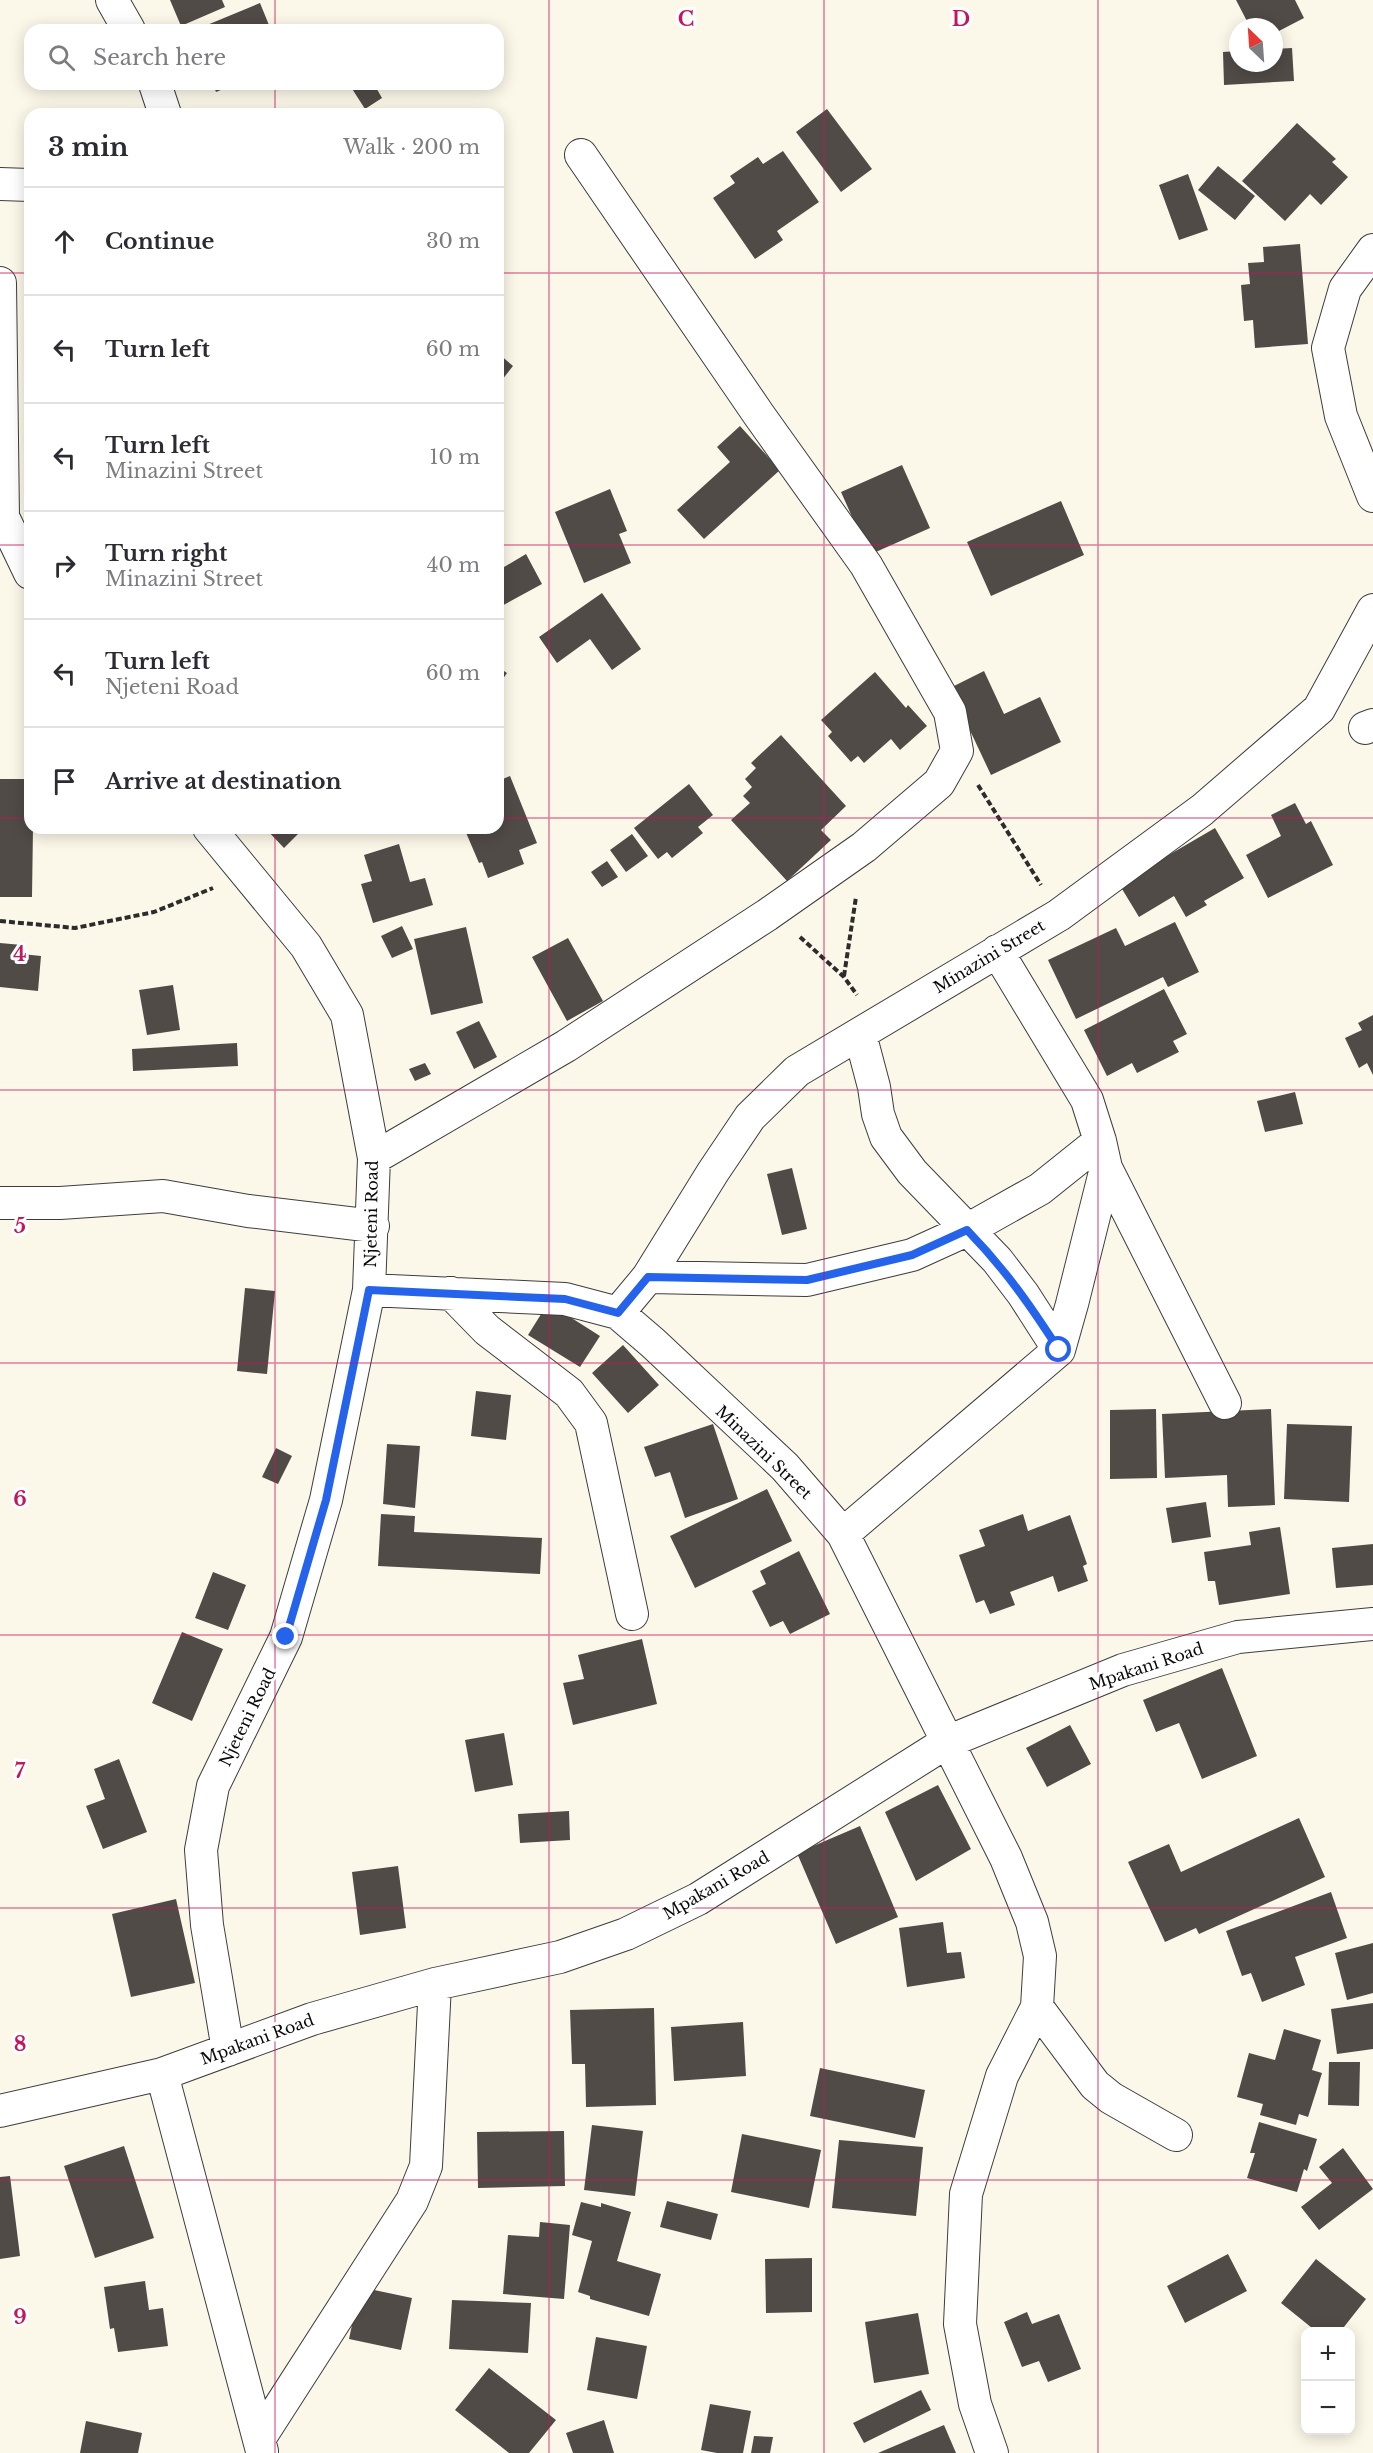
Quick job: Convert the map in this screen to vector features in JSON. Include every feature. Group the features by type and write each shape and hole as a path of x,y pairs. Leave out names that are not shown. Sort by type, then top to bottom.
{"street":[{"path":"112,0 126,24"},
{"path":"157,90 163,108"},
{"path":"374,1158 566,1046 767,915 864,847 939,783 957,751 950,712 866,565 759,415 581,155"},
{"path":"0,184 24,185"},
{"path":"1373,250 1345,289 1328,348 1341,416 1373,495"},
{"path":"0,283 2,525 24,563"},
{"name":"Minazini Street","path":"618,1313 648,1277 712,1172 750,1117 797,1071 1059,915 1202,810 1319,709 1373,610"},
{"name":"Njeteni Road","path":"214,834 306,946 347,1015 374,1158 369,1290 326,1500 286,1637 213,1786 201,1850 207,1925 228,2050"},
{"path":"997,951 1086,1100 1103,1155 1225,1403"},
{"path":"868,1028 878,1114 886,1137 912,1172 997,1260 1023,1294 1059,1350"},
{"path":"648,1277 807,1280 912,1255 967,1230 1103,1155"},
{"path":"843,1534 1059,1350 1103,1155"},
{"path":"0,1203 60,1203 163,1196 249,1211 373,1226"},
{"name":"Minazini Street","path":"369,1290 565,1299 618,1313 785,1467 843,1534 1006,1858 1032,1922 1040,1956 1037,2007"},
{"path":"451,1293 487,1330 569,1393 591,1423 632,1614"},
{"name":"Mpakani Road","path":"0,2111 162,2074 312,2019 435,1984 560,1957 626,1934 698,1899 947,1742 1123,1670 1238,1638 1369,1629"},
{"path":"261,2446 412,2201 426,2166 435,1984"},
{"path":"992,2453 975,2403 960,2324 966,2194 1002,2076 1037,2007 1095,2085 1111,2098 1176,2135"},
{"path":"162,2074 261,2446"}],"path":[{"path":"957,751 1059,915"},
{"path":"844,977 864,847"},
{"path":"0,921 75,928 86,926 154,912 205,892 243,872"},
{"path":"767,915 804,939 844,977 868,1028"}],"building":[{"path":"170,0 222,0 225,7 186,24 180,24"},
{"path":"1236,0 1295,0 1304,18 1283,29 1283,18 1245,18"},
{"path":"260,3 269,24 209,24"},
{"path":"1283,48 1292,48 1294,81 1224,85 1223,52 1229,52 1229,72 1283,72"},
{"path":"353,90 377,90 382,98 364,108"},
{"path":"827,109 872,169 841,192 796,132"},
{"path":"1297,123 1336,159 1332,162 1348,177 1321,205 1310,194 1285,221 1242,181"},
{"path":"783,151 819,202 777,231 783,240 755,259 713,198 735,183 730,176 758,157 763,164"},
{"path":"1218,166 1255,196 1235,220 1198,190"},
{"path":"1188,174 1208,230 1179,240 1159,185"},
{"path":"1300,244 1308,344 1255,348 1253,320 1244,321 1241,285 1250,284 1248,263 1264,262 1263,247"},
{"path":"504,358 513,366 504,377"},
{"path":"740,426 780,470 704,539 677,510 730,462 717,447"},
{"path":"902,465 930,528 869,555 841,492"},
{"path":"610,489 627,531 619,534 631,563 584,583 555,512"},
{"path":"1061,501 1084,555 991,596 967,542"},
{"path":"526,554 542,584 504,605 504,567"},
{"path":"602,593 641,649 612,670 590,639 557,663 539,637"},
{"path":"984,671 1004,714 1040,697 1061,742 991,775 950,688"},
{"path":"875,672 906,708 908,705 927,726 900,750 891,739 864,763 858,756 851,762 828,736 832,732 821,720"},
{"path":"781,735 846,806 821,830 831,840 787,881 731,820 750,803 743,796 752,787 745,779 756,768 751,763"},
{"path":"510,776 537,843 519,850 524,864 488,878 467,834 504,834 504,778"},
{"path":"0,779 24,779 24,834 33,834 32,897 0,897"},
{"path":"689,784 713,815 698,827 703,833 672,858 667,852 658,859 634,828"},
{"path":"1295,803 1306,824 1311,821 1333,865 1268,898 1246,855 1281,836 1271,815"},
{"path":"1215,828 1244,878 1204,901 1207,905 1186,917 1174,896 1139,917 1119,884"},
{"path":"271,834 298,834 284,848"},
{"path":"632,834 648,856 626,872 610,850"},
{"path":"399,844 410,882 425,878 433,905 373,923 361,884 372,881 364,855"},
{"path":"607,861 618,877 602,887 591,872"},
{"path":"1175,922 1199,972 1168,987 1163,977 1076,1019 1048,960 1116,928 1125,946"},
{"path":"402,926 413,949 392,958 381,936"},
{"path":"466,927 483,1003 431,1015 414,939"},
{"path":"568,938 603,1001 567,1021 532,957"},
{"path":"0,943 22,945 22,954 41,956 38,991 0,987"},
{"path":"173,985 180,1030 147,1035 139,990"},
{"path":"1164,989 1187,1034 1173,1041 1179,1052 1137,1073 1132,1063 1107,1076 1084,1030"},
{"path":"1373,1015 1373,1075 1367,1063 1359,1068 1345,1038 1362,1030 1358,1023"},
{"path":"479,1021 497,1057 474,1069 456,1032"},
{"path":"237,1043 238,1066 133,1071 132,1049"},
{"path":"425,1063 431,1074 415,1081 409,1069"},
{"path":"1295,1092 1303,1124 1265,1132 1257,1101"},
{"path":"792,1168 807,1229 782,1235 767,1174"},
{"path":"245,1288 275,1291 267,1374 237,1371"},
{"path":"548,1303 600,1336 580,1367 528,1335"},
{"path":"623,1345 659,1385 628,1413 592,1373"},
{"path":"476,1391 511,1395 506,1440 471,1436"},
{"path":"1156,1409 1157,1478 1110,1479 1110,1410"},
{"path":"1271,1409 1275,1505 1228,1507 1227,1475 1165,1478 1162,1414"},
{"path":"713,1424 738,1499 685,1518 670,1472 655,1477 644,1447"},
{"path":"1287,1424 1352,1426 1349,1502 1284,1499"},
{"path":"387,1444 420,1446 415,1508 383,1504"},
{"path":"276,1448 292,1456 278,1484 262,1477"},
{"path":"767,1489 792,1541 695,1588 670,1536"},
{"path":"1206,1502 1211,1537 1172,1543 1166,1508"},
{"path":"381,1514 415,1516 414,1532 542,1538 540,1574 378,1566"},
{"path":"1023,1514 1028,1531 1070,1515 1087,1564 1083,1566 1088,1581 1058,1592 1053,1576 1010,1592 1015,1605 990,1614 984,1600 976,1603 959,1555 985,1546 979,1530"},
{"path":"1280,1527 1290,1594 1219,1605 1215,1581 1208,1581 1204,1552 1251,1545 1249,1532"},
{"path":"1373,1544 1373,1585 1336,1588 1332,1548"},
{"path":"799,1551 830,1614 790,1634 783,1621 770,1627 752,1591 766,1584 760,1571"},
{"path":"213,1572 246,1585 228,1630 195,1618"},
{"path":"182,1632 223,1649 192,1721 152,1703"},
{"path":"642,1639 657,1704 573,1725 563,1683 584,1679 578,1655"},
{"path":"1222,1668 1257,1756 1202,1779 1179,1723 1156,1732 1143,1700"},
{"path":"1070,1725 1091,1764 1047,1787 1026,1748"},
{"path":"504,1733 513,1785 475,1792 465,1740"},
{"path":"119,1759 147,1832 103,1849 86,1806 105,1799 94,1769"},
{"path":"938,1785 971,1849 916,1881 885,1812"},
{"path":"569,1811 570,1840 520,1843 518,1814"},
{"path":"1299,1818 1325,1877 1199,1934 1196,1928 1165,1942 1128,1862 1169,1844 1181,1872"},
{"path":"860,1826 898,1917 836,1944 797,1853"},
{"path":"398,1866 406,1928 360,1935 352,1872"},
{"path":"1331,1892 1347,1938 1295,1957 1305,1985 1262,2002 1251,1973 1242,1976 1226,1931"},
{"path":"176,1899 195,1983 131,1997 112,1914"},
{"path":"943,1922 947,1953 961,1952 965,1978 907,1987 899,1928"},
{"path":"1373,1943 1373,1993 1347,2000 1335,1953"},
{"path":"1373,2003 1373,2049 1337,2054 1331,2009"},
{"path":"654,2008 656,2105 586,2107 585,2064 572,2064 570,2010"},
{"path":"743,2022 746,2076 674,2081 671,2027"},
{"path":"1284,2029 1321,2040 1312,2070 1322,2073 1308,2117 1299,2114 1296,2125 1260,2115 1263,2104 1237,2097 1249,2053 1275,2060"},
{"path":"1329,2062 1360,2062 1359,2106 1328,2105"},
{"path":"820,2068 925,2090 915,2138 810,2116"},
{"path":"1259,2122 1317,2139 1307,2171 1304,2169 1297,2192 1247,2178 1255,2153 1250,2153"},
{"path":"592,2125 643,2131 635,2196 584,2190"},
{"path":"564,2131 565,2186 478,2188 477,2132"},
{"path":"742,2134 821,2150 809,2208 731,2192"},
{"path":"839,2140 923,2147 916,2216 832,2208"},
{"path":"124,2146 154,2238 95,2258 64,2166"},
{"path":"1343,2148 1373,2189 1319,2230 1301,2207 1332,2183 1319,2167"},
{"path":"10,2176 20,2256 0,2259 0,2177"},
{"path":"667,2201 718,2214 711,2240 660,2227"},
{"path":"581,2202 601,2207 601,2203 631,2212 617,2261 661,2274 649,2316 590,2299 590,2296 578,2292 592,2241 572,2235"},
{"path":"540,2222 570,2225 564,2299 503,2294 508,2235 539,2237"},
{"path":"1228,2254 1247,2291 1185,2323 1167,2286"},
{"path":"812,2258 812,2312 766,2313 765,2259"},
{"path":"1316,2259 1366,2299 1344,2327 1311,2327 1281,2303"},
{"path":"145,2281 149,2310 163,2308 168,2346 118,2352 114,2328 110,2329 104,2287"},
{"path":"360,2287 412,2298 401,2350 349,2339"},
{"path":"452,2300 531,2303 528,2353 449,2349"},
{"path":"1027,2312 1032,2324 1059,2314 1081,2369 1048,2382 1039,2361 1022,2367 1004,2322"},
{"path":"918,2313 929,2374 874,2383 865,2322"},
{"path":"596,2337 647,2346 637,2399 587,2390"},
{"path":"489,2368 556,2420 529,2453 509,2453 455,2410"},
{"path":"921,2390 931,2410 864,2443 853,2423"},
{"path":"710,2404 751,2411 743,2453 717,2453 701,2450"},
{"path":"604,2420 614,2453 573,2453 566,2433"},
{"path":"86,2421 142,2433 138,2453 80,2453"},
{"path":"944,2425 956,2453 878,2453"},
{"path":"754,2436 773,2437 770,2453 751,2453"}],"route":[{"path":"286,1637 326,1500 369,1290 565,1299 618,1313 648,1277 807,1280 912,1255 967,1230 997,1260 1023,1294 1059,1350"}]}
